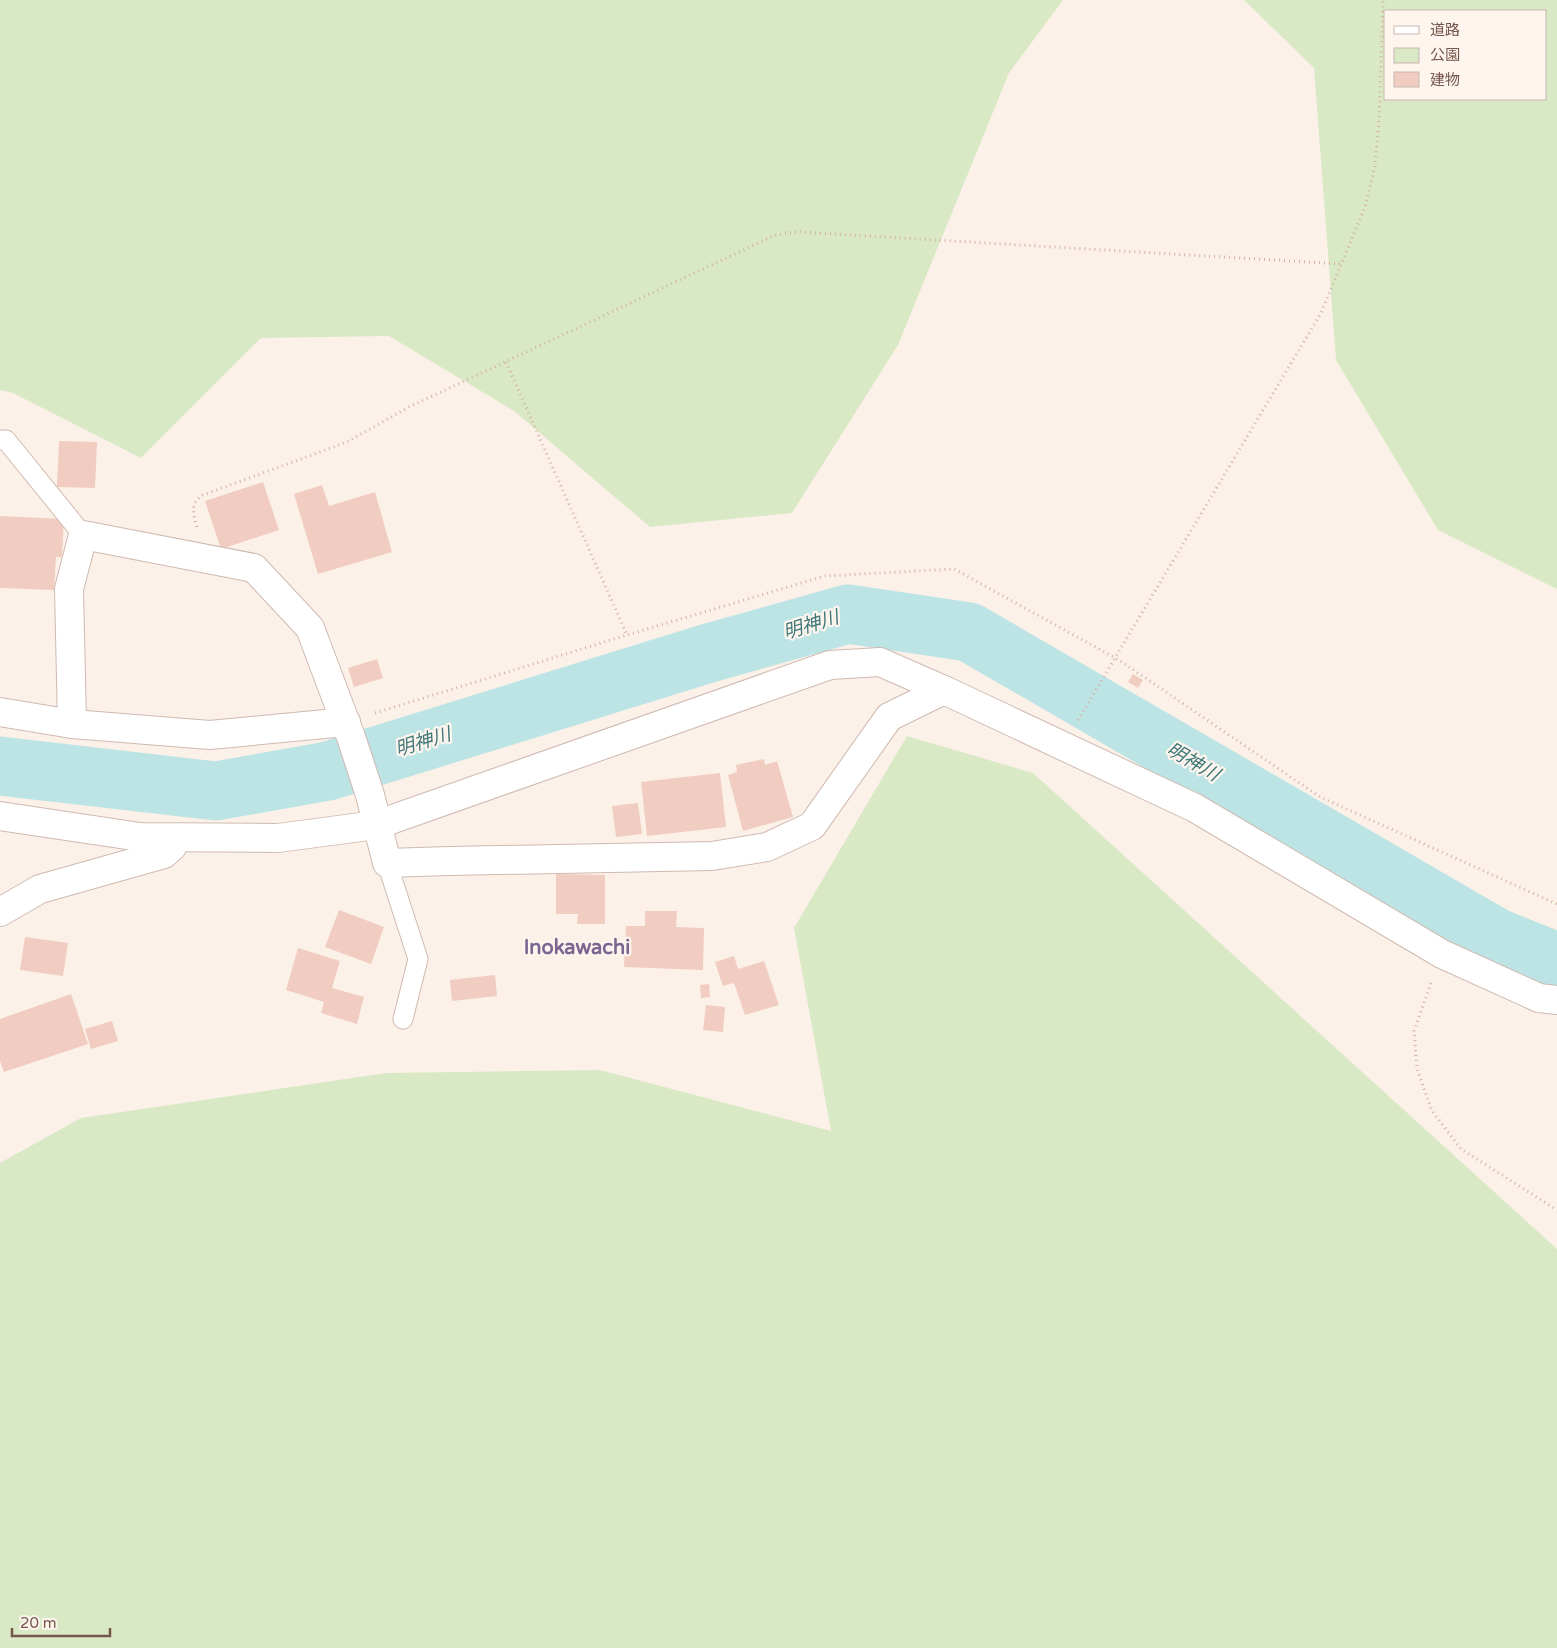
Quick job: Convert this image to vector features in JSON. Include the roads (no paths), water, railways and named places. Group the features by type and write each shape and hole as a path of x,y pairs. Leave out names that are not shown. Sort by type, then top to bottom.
{"street":[{"path":"72,724 69,590 82,534 254,568 310,628 349,730 370,795 387,863 712,856 767,847 812,826 889,717 944,690"},
{"path":"0,816 140,837 175,838 278,838 376,825 830,664 880,662 944,690 1195,808 1442,954 1539,998 1557,1000"},
{"path":"0,712 72,724 210,735 349,730"},
{"path":"0,912 40,889 164,854 172,847 175,838"}],"lane":[{"path":"0,440 6,440 82,534"},
{"path":"387,863 418,959 403,1019"}],"waterway":[{"name":"明神川","path":"0,766 216,791 328,771 709,653 848,614 969,632 1497,938 1557,961"}],"district":[{"name":"Inokawachi","path":"577,948"}]}
